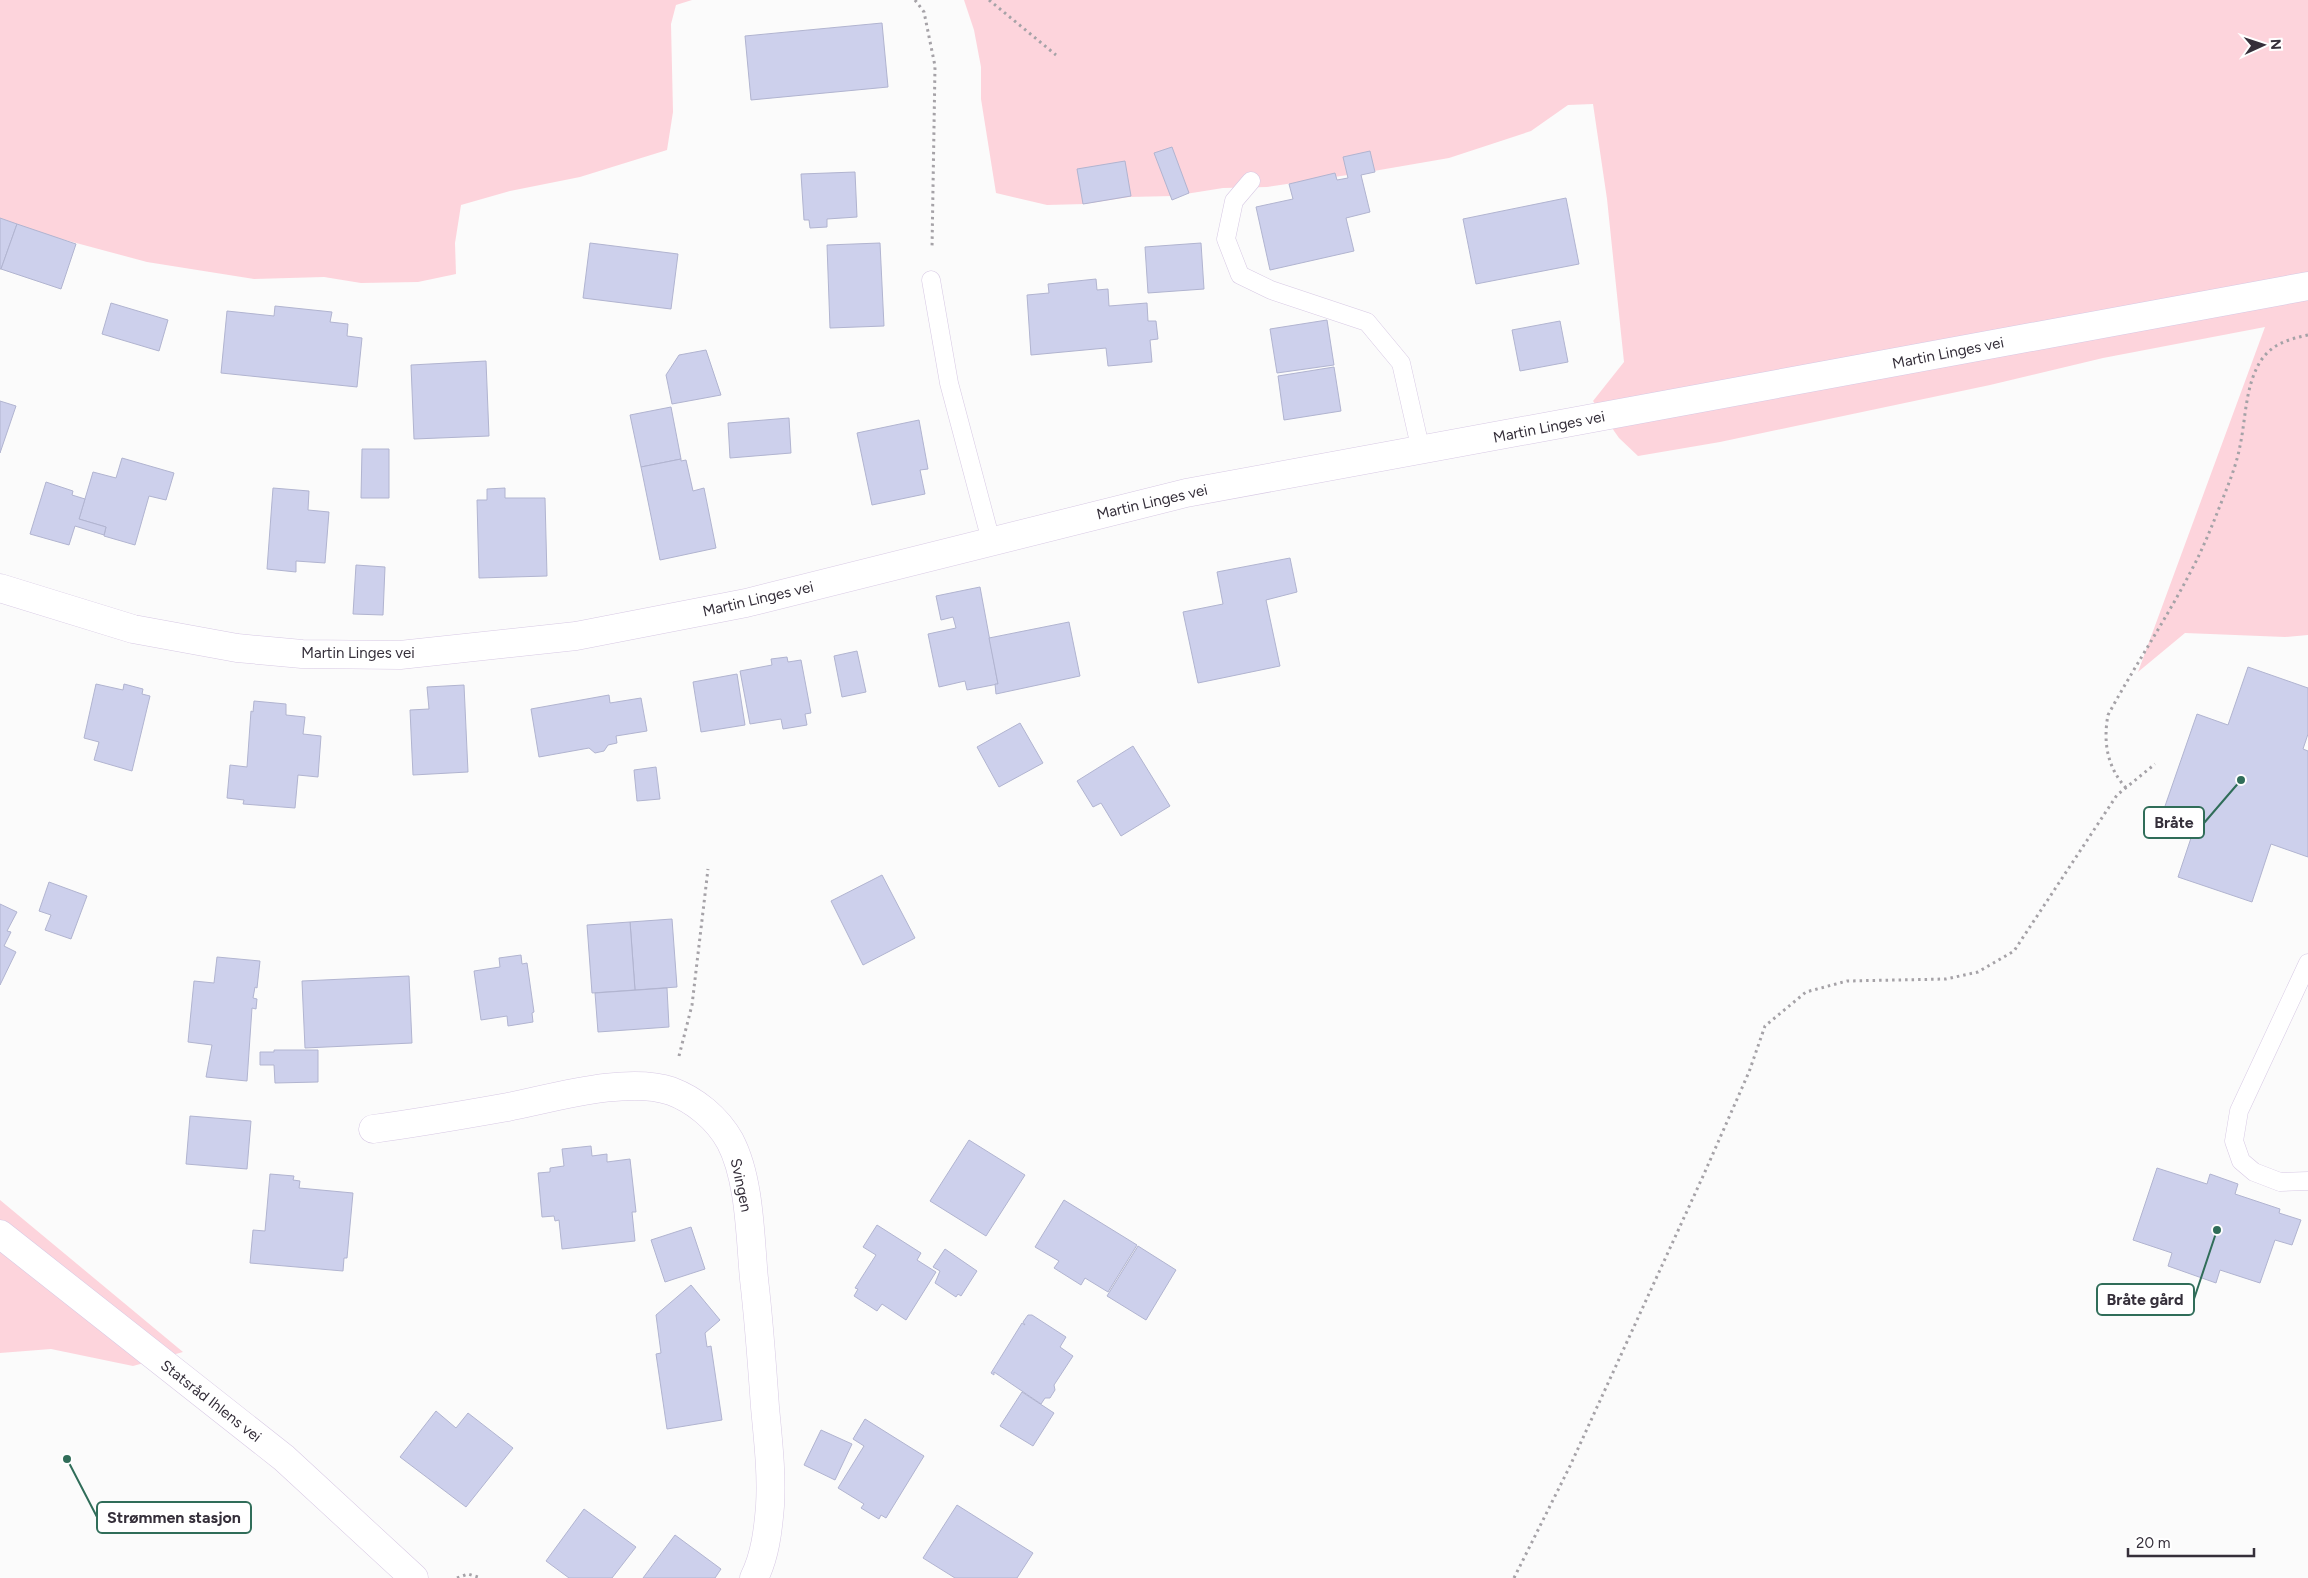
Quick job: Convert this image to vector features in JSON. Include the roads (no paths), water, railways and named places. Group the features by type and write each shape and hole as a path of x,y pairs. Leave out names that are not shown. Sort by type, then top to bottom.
{"street":[{"name":"Martin Linges vei","path":"0,588 133,630 190,641 302,654 400,655 576,636 746,603 1186,493 2308,286"},
{"name":"Svingen","path":"373,1129 454,1117 616,1086 644,1086 670,1091 695,1102 715,1121 730,1140 740,1167 747,1211 759,1326 770,1460 770,1505 767,1538 754,1578"},
{"name":"Statsråd Ihlens vei","path":"0,1234 284,1458 388,1551 414,1578"}],"lane":[{"path":"1252,181 1234,201 1226,239 1240,275 1271,290 1367,322 1401,363 1421,451"},
{"path":"931,280 949,383 991,541"},
{"path":"2308,963 2239,1111 2234,1141 2241,1161 2254,1172 2280,1182 2308,1181"}],"place":[{"name":"Bråte","path":"2241,780"},
{"name":"Bråte gård","path":"2217,1230"},
{"name":"Strømmen stasjon","path":"67,1459"}]}
